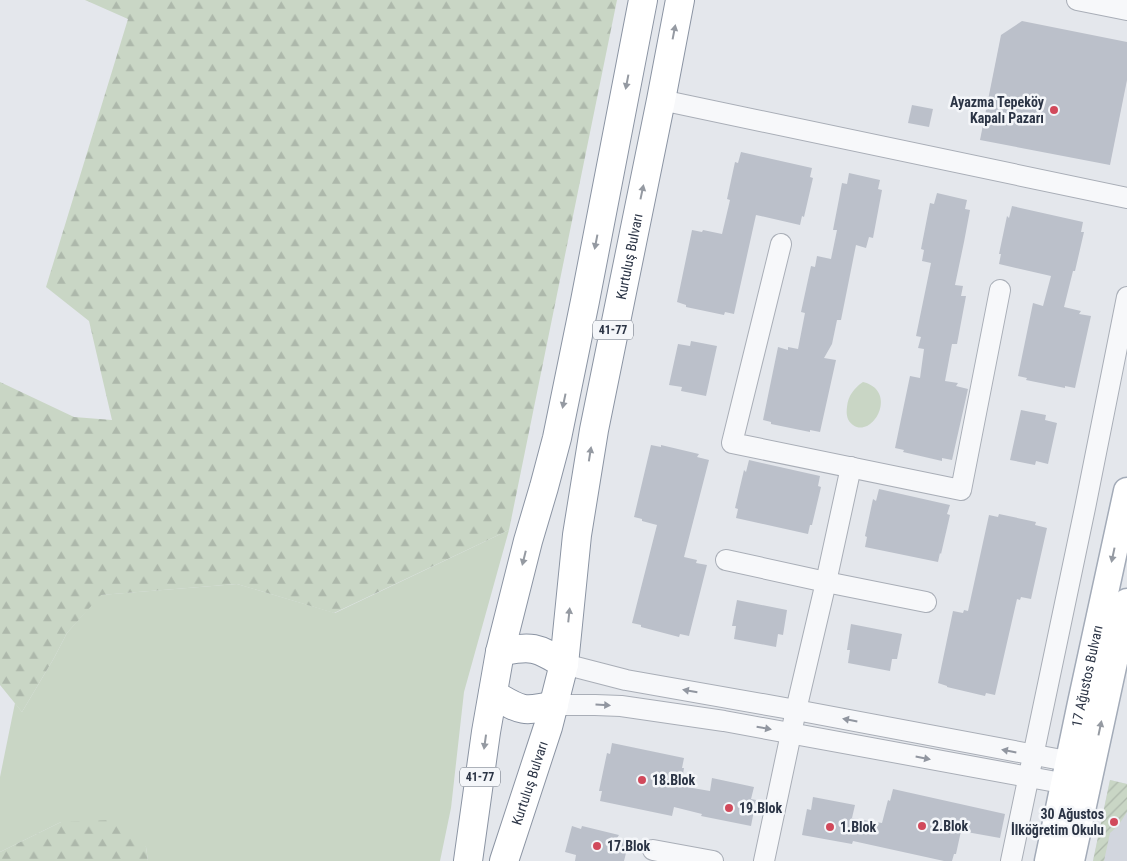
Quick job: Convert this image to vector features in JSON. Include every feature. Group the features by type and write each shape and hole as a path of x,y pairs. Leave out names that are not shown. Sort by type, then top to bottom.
{"highway":[{"name":"41-77","path":"500,652 528,541 557,438 643,0"},
{"name":"Kurtuluş Bulvarı","path":"564,664 577,535 594,430 680,0"},
{"path":"518,648 540,650 564,664 554,705 528,710 518,708 493,694 500,652 518,648"},
{"name":"41-77","path":"468,861 493,694"},
{"name":"Kurtuluş Bulvarı","path":"504,861 554,705"}],"main road":[{"name":"17 Ağustos Bulvarı","path":"1071,861 1078,775 1127,491"},
{"name":"17 Ağustos Bulvarı","path":"1048,861 1078,775 1127,602"}],"street":[{"path":"1077,0 1127,10"},
{"path":"661,100 1127,198"},
{"path":"781,244 732,443 961,490 1000,290"},
{"path":"1011,861 1127,297"},
{"path":"764,861 850,467"},
{"path":"726,560 926,602"},
{"path":"564,664 626,680 1033,755 1078,775"},
{"path":"554,705 621,706 724,721 1028,778 1078,775"},
{"path":"653,850 713,861"}],"shaded area":[{"name":"30 Ağustos İlköğretim Okulu","path":"1110,780 1127,784 1127,861 1093,861"}],"green space":[{"path":"85,0 617,0 509,530 334,613 237,584 101,595 67,633 22,712 0,685 0,382 74,417 112,420 89,321 46,287 128,19"},
{"path":"863,382 874,387 879,394 881,403 879,412 874,420 861,428 849,421 847,410 852,393"},
{"path":"509,530 464,692 451,808 440,861 148,861 146,847 61,822 0,852 0,777 15,703 22,712 67,633 100,595 237,584 335,613"},
{"name":"30 Ağustos İlköğretim Okulu","path":"1110,780 1127,784 1127,812 1118,826 1110,833 1104,861 1093,861"},
{"path":"114,820 146,847 148,861 0,861 0,852 61,822"}],"building":[{"name":"Ayazma Tepeköy Kapalı Pazarı","path":"1022,21 1127,42 1127,80 1110,165 980,140 1001,35"},
{"path":"912,105 933,109 929,127 908,123"},
{"path":"741,152 812,168 810,177 813,178 804,217 802,216 800,225 756,215 734,314 725,312 724,315 686,307 686,305 677,302 692,230 722,234 730,200 727,199 735,162 738,163"},
{"path":"849,173 880,180 878,189 882,190 873,238 869,237 866,248 856,245 841,320 837,320 832,344 824,358 836,360 820,432 810,430 810,432 771,424 771,422 763,420 778,347 788,350 788,347 798,349 805,313 801,312 811,266 815,267 817,256 831,259 837,230 833,230 842,183 847,184"},
{"path":"937,193 967,200 965,209 970,210 955,285 963,286 961,296 966,296 957,344 952,344 945,381 958,383 956,386 968,389 952,460 942,458 942,461 903,452 904,450 895,448 910,376 920,378 924,349 918,348 921,337 916,336 931,263 922,261 924,250 921,249 930,203 934,204"},
{"path":"1012,206 1083,222 1081,232 1084,232 1064,307 1081,311 1079,314 1091,316 1075,388 1065,386 1065,388 1026,380 1027,378 1018,376 1033,303 1043,306 1051,276 999,264 1001,254 999,254 1007,216 1009,218"},
{"path":"691,341 717,346 706,396 681,391 682,387 669,385 678,344 690,346"},
{"path":"1021,410 1046,415 1045,420 1057,423 1048,464 1036,461 1035,465 1010,460"},
{"path":"651,445 661,447 661,445 699,454 697,457 709,460 684,557 697,560 696,563 707,565 689,636 680,634 679,637 632,623 657,525 634,517"},
{"path":"749,460 820,476 818,486 821,487 808,534 736,518 738,509 735,508 744,470 746,472"},
{"path":"879,489 950,505 947,514 950,515 938,562 865,547 867,537 865,536 873,499 876,501"},
{"path":"999,514 1036,522 1035,525 1047,528 1031,599 1021,597 1020,600 1017,599 995,695 986,693 985,696 938,683 953,611 963,613 964,610 968,611 989,515 998,517"},
{"path":"737,600 787,610 783,635 778,634 776,647 734,639 736,626 732,626"},
{"path":"851,624 902,634 897,659 892,659 890,671 848,663 850,650 847,650"},
{"path":"612,743 684,758 681,786 710,791 712,778 754,787 751,799 756,800 751,826 701,816 702,814 674,807 672,816 600,801 602,791 599,791 607,753 610,754"},
{"path":"893,789 1005,814 1000,838 961,831 956,854 954,854 952,861 944,861 853,841 852,844 802,835 807,809 811,810 813,797 855,805 852,818 882,823"},
{"name":"17.Blok","path":"572,826 581,829 582,826 619,835 617,838 629,841 624,861 575,861 576,855 565,852"}],"place":[{"name":"Ayazma Tepeköy Kapalı Pazarı","path":"1054,110"},
{"name":"18.Blok","path":"642,780"},
{"name":"19.Blok","path":"729,808"},
{"name":"30 Ağustos İlköğretim Okulu","path":"1114,822"},
{"name":"2.Blok","path":"922,826"},
{"name":"1.Blok","path":"830,827"},
{"name":"17.Blok","path":"597,846"}]}
